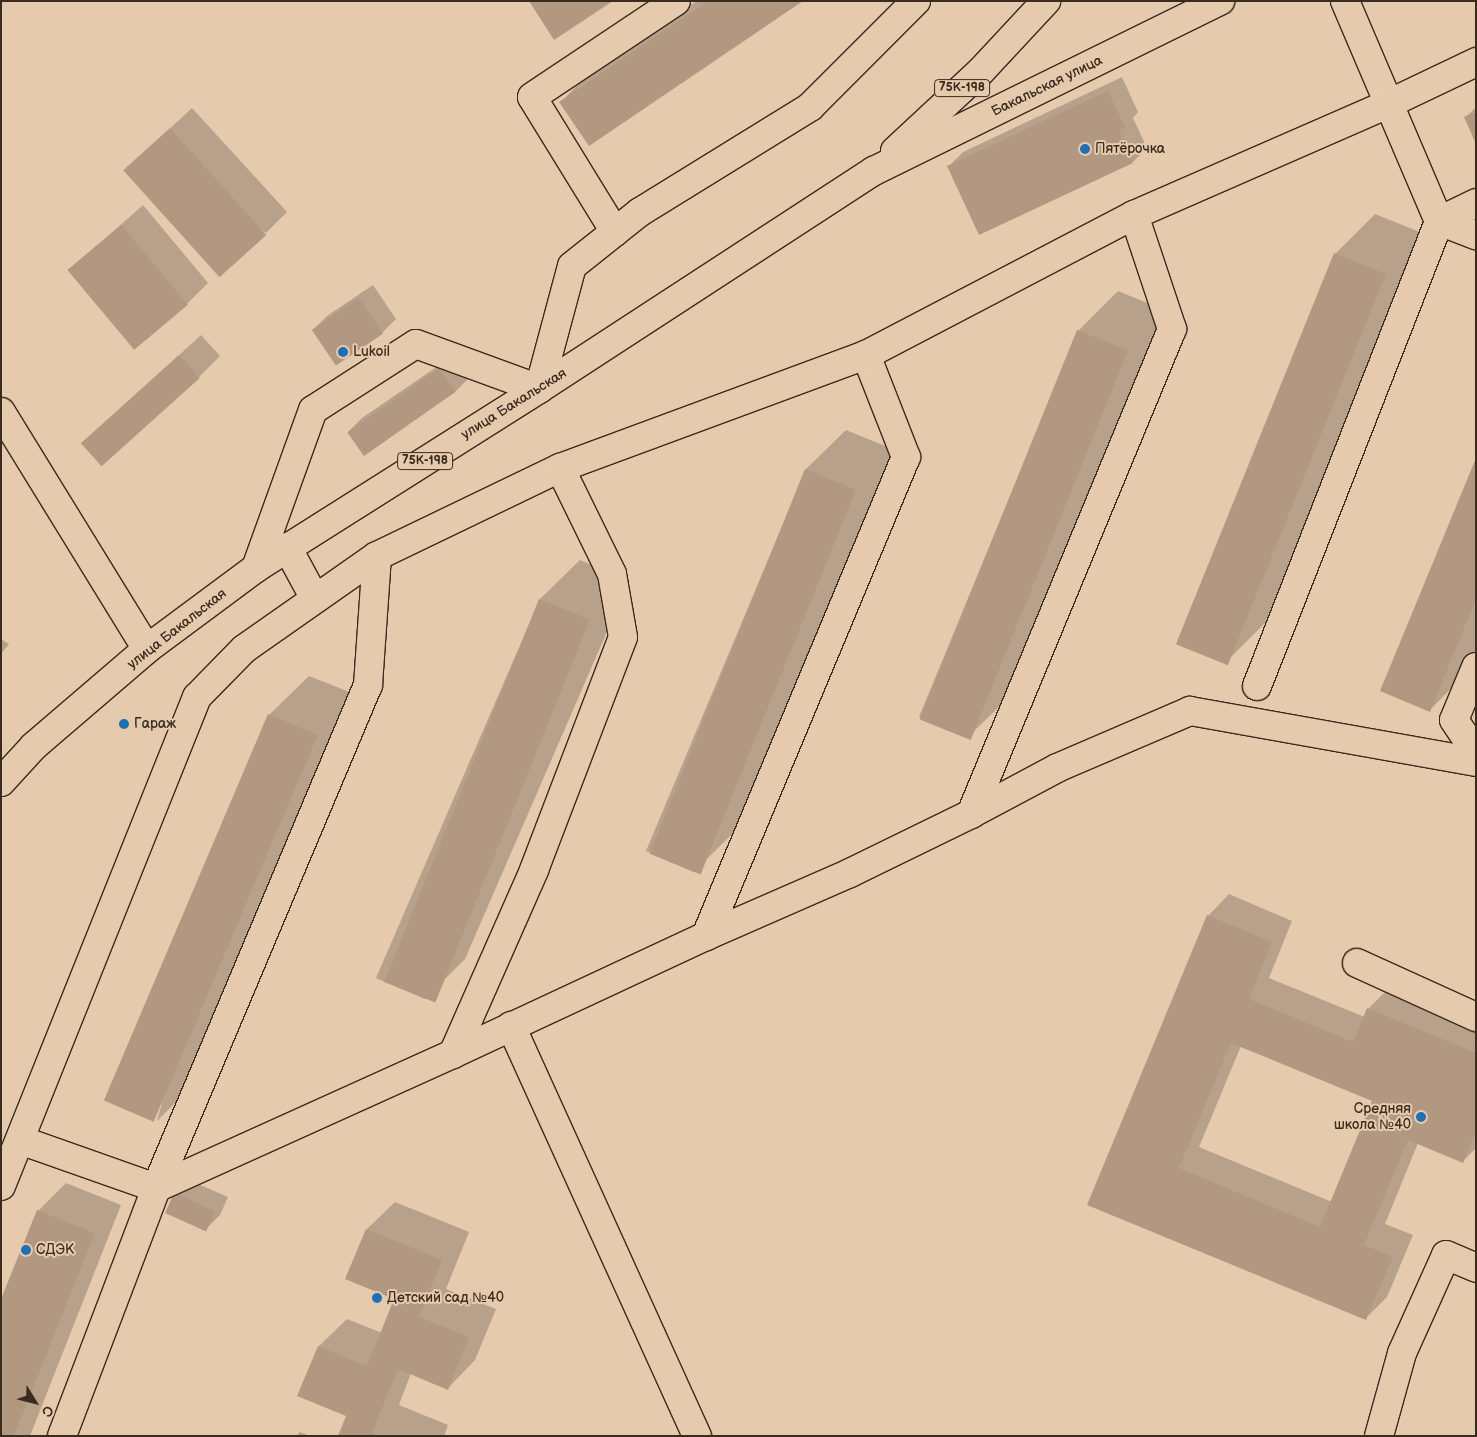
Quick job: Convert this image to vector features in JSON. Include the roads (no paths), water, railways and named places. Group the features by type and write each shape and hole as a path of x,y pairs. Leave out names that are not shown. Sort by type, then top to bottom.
{"main road":[{"path":"615,232 532,97 676,1"},
{"path":"256,568 313,410 416,344 539,389 572,266 640,212 810,107 916,1"},
{"name":"75К-198","path":"874,171 981,71 1046,1"},
{"name":"Бакальская улица","path":"874,171 1220,1"},
{"path":"1346,1 1439,221 1476,235"},
{"path":"1,1186 197,697 244,648 377,556 560,468 866,355 1134,215 1388,104 1476,62"},
{"name":"улица Бакальская","path":"1,782 34,746 148,649 256,568 539,389 874,171"},
{"path":"1257,686 1439,221 1476,203"},
{"path":"972,814 1172,329 1134,215"},
{"path":"706,936 906,457 866,355"},
{"path":"1,412 148,649"},
{"path":"453,1054 534,870 623,637 612,574 560,468"},
{"path":"287,547 315,599"},
{"path":"62,1436 156,1188 368,684 377,556"},
{"path":"1476,667 1454,720 1476,753"},
{"path":"20,1140 156,1188 453,1054 706,936 850,873 972,814 1057,768 1190,711 1476,762"},
{"path":"1357,963 1476,1017"},
{"path":"511,1026 696,1436"},
{"path":"1379,1436 1402,1353 1446,1255 1476,1268"}],"place":[{"name":"Пятёрочка","path":"1085,149"},
{"name":"Lukoil","path":"343,352"},
{"name":"Гараж","path":"124,724"},
{"name":"Средняя школа №40","path":"1421,1117"},
{"name":"СДЭК","path":"26,1250"},
{"name":"Детский сад №40","path":"377,1298"}]}
